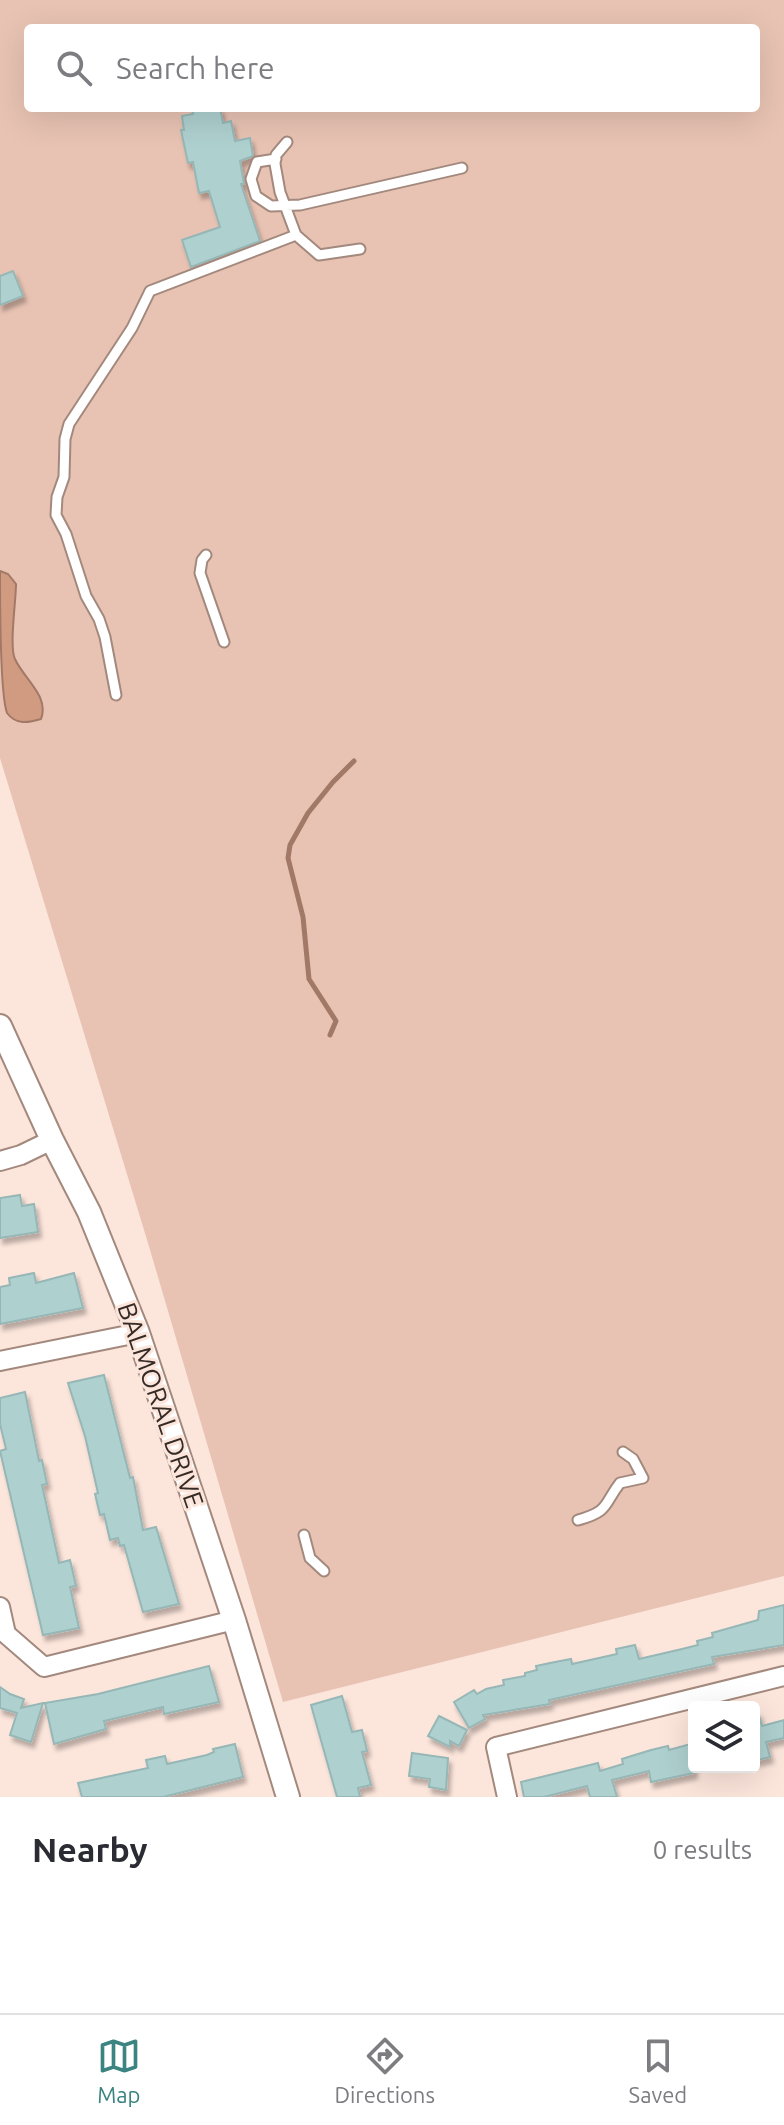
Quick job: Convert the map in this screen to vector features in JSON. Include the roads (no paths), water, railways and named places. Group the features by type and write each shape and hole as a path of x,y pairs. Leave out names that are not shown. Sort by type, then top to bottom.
{"street":[{"name":"BALMORAL DRIVE","path":"0,1026 89,1212 138,1333 234,1620 288,1797"},
{"path":"0,1161 52,1140"},
{"path":"0,1361 138,1333"},
{"path":"0,1607 6,1634 44,1667 234,1620"},
{"path":"507,1797 496,1747 784,1676"}],"lane":[{"path":"287,142 279,149 276,159 280,192 296,235 319,255 360,249"},
{"path":"276,159 257,162 252,173 253,189 262,202 271,206 309,204 462,168"},
{"path":"116,695 102,628 86,596 66,534 56,515 57,497 64,477 65,439 69,424 132,328 150,291 296,235"},
{"path":"206,555 200,573 224,642"},
{"path":"578,1520 597,1515 620,1483 643,1478 633,1459 623,1452"},
{"path":"304,1535 310,1558 324,1571"}],"waterway":[{"path":"330,1035 336,1021 309,979 303,917 288,858 290,845 308,813 354,761"}]}
